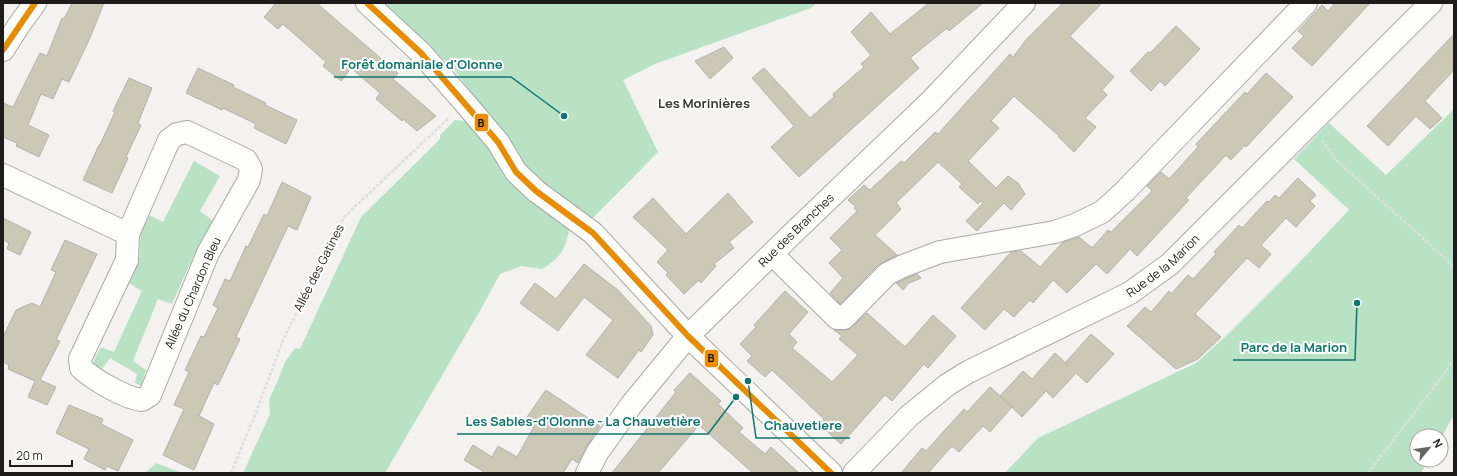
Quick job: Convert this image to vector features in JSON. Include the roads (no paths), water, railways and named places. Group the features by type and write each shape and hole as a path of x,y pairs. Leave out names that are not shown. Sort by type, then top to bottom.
{"street":[{"path":"3,50 35,3"},
{"path":"367,3 421,53 498,142 516,172 536,191 593,233 688,336 831,473"},
{"name":"Rue des Branches","path":"587,473 597,453 632,404 688,336 930,102 1024,3"},
{"path":"772,254 837,318 844,318 887,274 903,266 940,252 1056,232 1075,225 1102,212 1125,191 1306,3"},
{"name":"Rue de la Marion","path":"854,473 909,416 947,385 968,372 1130,293 1170,264 1431,3"},
{"name":"Allée du Chardon Bleu","path":"188,132 246,160 250,169 249,180 208,253 150,395 142,400 133,399 89,376 81,368 80,359 128,260 128,234 169,140 178,134 188,132"},
{"path":"3,176 128,234"}],"place":[{"name":"Forêt domaniale d'Olonne","path":"564,116"},
{"name":"Parc de la Marion","path":"1357,303"},
{"name":"Chauvetiere","path":"748,381"},
{"name":"Les Sables-d'Olonne - La Chauvetière","path":"736,397"}],"district":[{"name":"Les Morinières","path":"704,103"}]}
